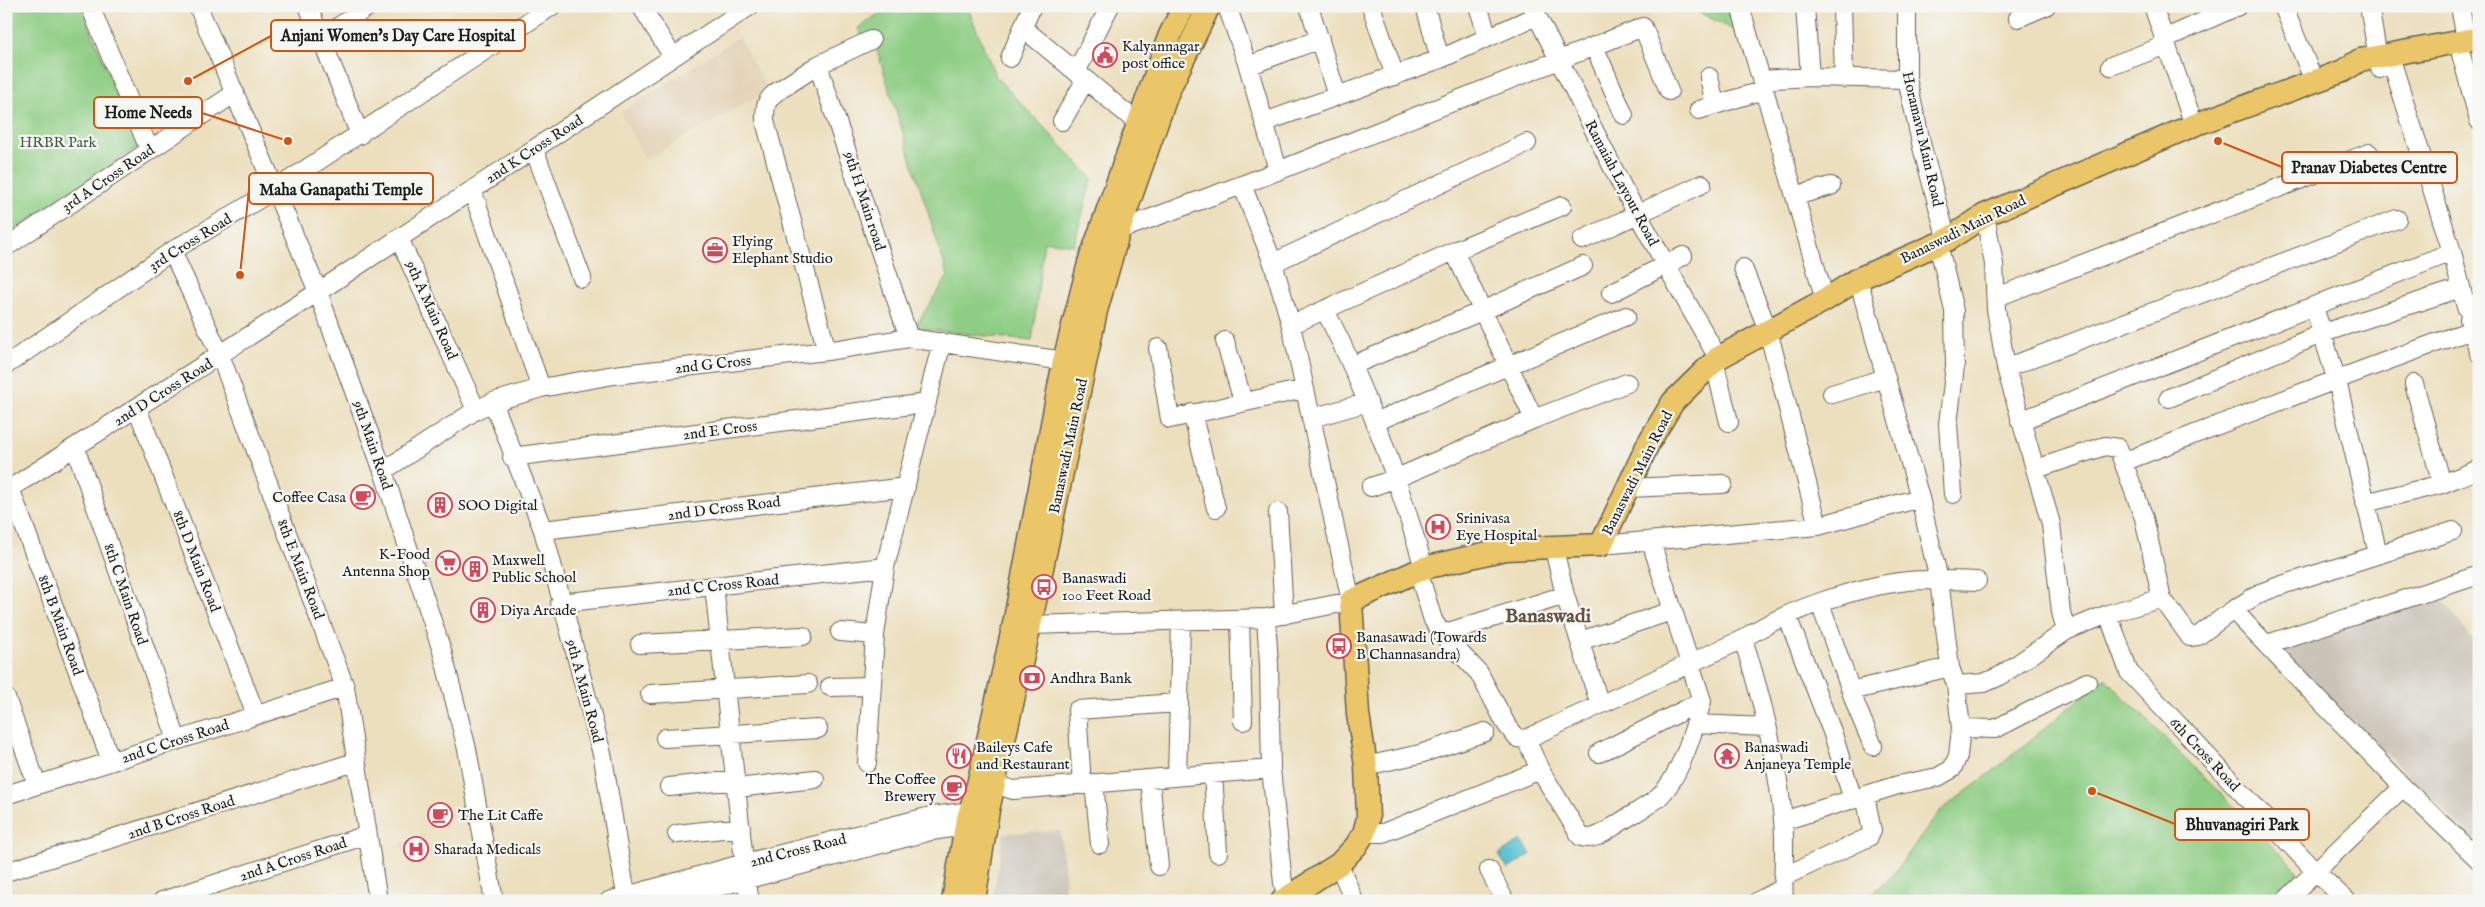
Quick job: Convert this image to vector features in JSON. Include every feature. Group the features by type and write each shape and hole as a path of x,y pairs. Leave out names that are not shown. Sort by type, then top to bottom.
{"main road":[{"name":"Banaswadi Main Road","path":"953,901 978,817 1030,625 1096,311 1111,227 1138,123 1170,37 1184,6"},
{"name":"Banaswadi Main Road","path":"986,785 1014,624 1064,361 1089,262 1111,227 1168,90 1209,6"},
{"name":"Banaswadi Main Road","path":"1351,601 1421,569 1505,549 1554,549 1601,546 1649,442 1673,402 1716,360 1825,300 1858,279 1942,242 1985,215 2194,125 2342,70 2362,72 2384,64 2471,46"},
{"path":"1284,899 1340,864 1350,854 1364,833 1368,818 1366,766 1358,714 1351,601"},
{"name":"Banaswadi Main Road","path":"974,901 978,817"}],"street":[{"path":"90,6 150,149"},
{"name":"9th Main Road","path":"198,6 318,292 383,471 442,651 466,749 494,901"},
{"path":"308,6 360,135"},
{"path":"322,38 369,6"},
{"name":"3rd Cross Road","path":"6,365 172,251 276,189 360,135 552,6"},
{"path":"641,6 673,57"},
{"name":"2nd K Cross Road","path":"318,292 750,6"},
{"path":"1010,58 1032,6"},
{"path":"1062,121 1110,6"},
{"path":"1228,6 1248,66 1278,170"},
{"path":"1309,6 1337,96"},
{"path":"1370,6 1394,76"},
{"path":"1425,6 1440,59"},
{"path":"1478,6 1488,37"},
{"path":"1740,6 1825,300"},
{"path":"1805,6 1810,78"},
{"path":"1842,6 1844,79"},
{"name":"Horamavu Main Road","path":"1907,6 1907,79 1942,242 1954,311 1955,366 1948,424 1953,494"},
{"path":"2018,18 2046,6"},
{"path":"2153,6 2194,125"},
{"path":"2111,66 2238,6"},
{"path":"2283,6 2314,82"},
{"path":"2369,6 2384,64 2452,252 2461,288 2472,304 2472,330 2479,353"},
{"path":"2460,6 2471,46 2479,121"},
{"path":"1265,122 1440,59 1488,37 1534,11"},
{"name":"Ramaiah Layout Road","path":"1534,11 1637,213 1716,360 1729,422"},
{"path":"1111,227 1242,185 1643,27 1669,91"},
{"path":"1023,28 1138,123"},
{"path":"1248,66 1320,39"},
{"path":"827,351 765,121 765,107 769,98 818,65 871,40"},
{"path":"1594,46 1624,116"},
{"name":"9th H Main road","path":"818,65 910,338"},
{"path":"1708,77 1707,107 1762,85 1810,78 1907,79"},
{"name":"3rd A Cross Road","path":"6,247 235,93"},
{"path":"1273,263 1526,143"},
{"path":"534,149 582,278"},
{"path":"1997,297 2369,153"},
{"path":"1582,240 1702,184"},
{"path":"1030,625 1240,620 1284,615 1351,601 1290,325 1273,263 1242,185"},
{"path":"1795,196 1831,186"},
{"path":"472,190 541,388"},
{"path":"1290,325 1454,251 1562,206"},
{"path":"1985,215 1994,264 1997,297 1996,309 2006,368 2051,524 2061,612 2066,631"},
{"path":"2006,368 2397,218"},
{"name":"9th A Main Road","path":"400,238 476,410"},
{"name":"8th E Main Road","path":"172,251 220,355 345,687 355,762 378,901"},
{"path":"1454,251 1534,419"},
{"path":"2020,420 2452,252"},
{"path":"1611,293 1683,256"},
{"path":"1353,365 1583,266"},
{"path":"1743,268 1768,330 1818,526"},
{"path":"1783,821 1859,797 1938,777 1952,769 1958,756 1960,728 1956,684 1950,667 1939,580 1920,498 1858,279"},
{"path":"2169,398 2323,332 2461,288"},
{"name":"2nd D Cross Road","path":"8,490 318,292"},
{"path":"2314,307 2337,381 2378,554"},
{"path":"1325,310 1353,365 1397,478 1433,620 1442,634 1479,673 1506,724 1517,738 1526,739 1743,639 1759,628 1820,604 1876,586 1939,580 1977,581"},
{"path":"1375,422 1626,316"},
{"path":"2123,462 2337,381 2393,357 2472,330"},
{"name":"2nd G Cross","path":"383,471 476,410 493,402 541,388 614,375 827,351 910,338 1064,361"},
{"path":"1225,341 1243,401"},
{"path":"867,763 875,635 885,567 942,342"},
{"path":"1158,348 1170,419 1243,401 1304,389"},
{"path":"1832,394 1886,378"},
{"path":"1371,487 1397,478 1534,419 1627,383"},
{"path":"2414,384 2442,484"},
{"name":"9th A Main Road","path":"493,402 512,457 543,530 560,603 603,758 627,898"},
{"path":"1312,418 1368,402"},
{"name":"2nd E Cross","path":"512,457 927,403"},
{"name":"8th D Main Road","path":"137,408 256,715"},
{"path":"1192,413 1216,508"},
{"path":"2036,469 2105,446 2118,448 2144,518 2162,600 2190,637 2198,636 2260,593 2453,531"},
{"name":"8th C Main Road","path":"75,447 177,740"},
{"path":"2365,503 2442,484 2479,469"},
{"path":"1627,488 1723,484"},
{"name":"2nd D Cross Road","path":"543,530 906,487"},
{"name":"8th B Main Road","path":"8,490 112,761"},
{"path":"1601,546 1818,526 1920,498"},
{"path":"1278,512 1284,615"},
{"path":"1526,739 1540,770 1582,837 1588,839 1601,835 1658,798 1672,783 1702,701 1688,664 1650,542"},
{"path":"1554,549 1565,595 1600,705"},
{"name":"2nd C Cross Road","path":"560,603 885,567"},
{"path":"2267,644 2479,575"},
{"path":"714,586 745,871 750,901"},
{"path":"1442,634 1565,595"},
{"path":"1956,684 1971,685 2000,676 2066,631 2108,614 2162,600"},
{"path":"1820,604 1873,746"},
{"path":"2233,610 2244,624 2267,644 2403,786 2479,860"},
{"path":"1580,641 1672,611"},
{"name":"6th Cross Road","path":"2108,614 2129,672 2316,872 2347,901"},
{"path":"1758,901 1783,889 1869,837 1872,831 1787,616"},
{"path":"1266,618 1272,769 1284,899"},
{"path":"1240,620 1243,720"},
{"path":"1177,777 1177,703 1181,622"},
{"path":"840,632 875,635"},
{"path":"640,644 803,636"},
{"path":"1743,639 1759,688 1783,821 1783,889"},
{"path":"1851,691 1950,667"},
{"path":"1960,728 1995,728 2087,682"},
{"path":"650,694 808,684"},
{"path":"830,687 872,686"},
{"name":"2nd C Cross Road","path":"6,795 345,687"},
{"path":"6,698 38,785"},
{"path":"1599,753 1702,701"},
{"path":"1100,844 1088,784 1078,710 1177,703"},
{"path":"1695,724 1767,726"},
{"path":"664,738 818,729"},
{"path":"1366,766 1420,754 1485,732"},
{"name":"2nd B Cross Road","path":"6,872 355,762"},
{"path":"986,785 1013,790 1272,769"},
{"path":"1364,833 1383,833 1540,770"},
{"path":"1213,774 1218,852"},
{"path":"669,787 815,779"},
{"path":"1150,779 1159,866"},
{"path":"2285,901 2403,786"},
{"name":"2nd Cross Road","path":"609,901 931,831 978,817"},
{"path":"677,834 741,827"},
{"name":"2nd A Cross Road","path":"162,901 367,835"},
{"path":"1340,864 1354,901"},
{"path":"1489,870 1505,901"},
{"name":"2nd Cross Road","path":"664,901 745,871"}],"shaded area":[{"path":"739,37 768,90 645,160 621,113"},
{"path":"2436,592 2479,647 2479,845 2277,646"},
{"path":"1060,831 1065,875 1064,901 992,901 1004,833"},
{"name":"Sharada Medicals","path":"423,836 430,854 408,863 401,844"}],"green space":[{"name":"HRBR Park","path":"10,6 81,6 139,146 6,236 6,8"},
{"path":"880,6 967,6 996,77 1092,178 1074,245 1044,241 1032,341 914,328 948,276 876,47 868,50 858,28 883,11"},
{"path":"1686,6 1734,6 1742,34"},
{"path":"2105,678 2300,873 2272,901 1861,901 1890,879 1940,811 1992,772"}],"water":[{"path":"1521,840 1531,854 1508,869 1499,855"}],"place":[{"name":"Kalyannagar post office","path":"1105,55"},
{"name":"Anjani Women's Day Care Hospital","path":"188,81"},
{"name":"Home Needs","path":"288,141"},
{"name":"Pranav Diabetes Centre","path":"2218,141"},
{"name":"Flying Elephant Studio","path":"715,250"},
{"name":"Maha Ganapathi Temple","path":"240,275"},
{"name":"Coffee Casa","path":"363,497"},
{"name":"SOO Digital","path":"440,505"},
{"name":"Srinivasa Eye Hospital","path":"1438,527"},
{"name":"K-Food Antenna Shop","path":"448,563"},
{"name":"Maxwell Public School","path":"475,569"},
{"name":"Banaswadi 100 Feet Road","path":"1044,587"},
{"name":"Diya Arcade","path":"483,610"},
{"name":"Banasawadi (Towards B Channasandra)","path":"1339,646"},
{"name":"Andhra Bank","path":"1032,678"},
{"name":"Baileys Cafe and Restaurant","path":"959,756"},
{"name":"Banaswadi Anjaneya Temple","path":"1727,756"},
{"name":"The Coffee Brewery","path":"954,788"},
{"name":"Bhuvanagiri Park","path":"2092,791"},
{"name":"The Lit Caffe","path":"440,815"},
{"name":"Sharada Medicals","path":"416,849"}],"district":[{"name":"Banaswadi","path":"1548,615"}]}
